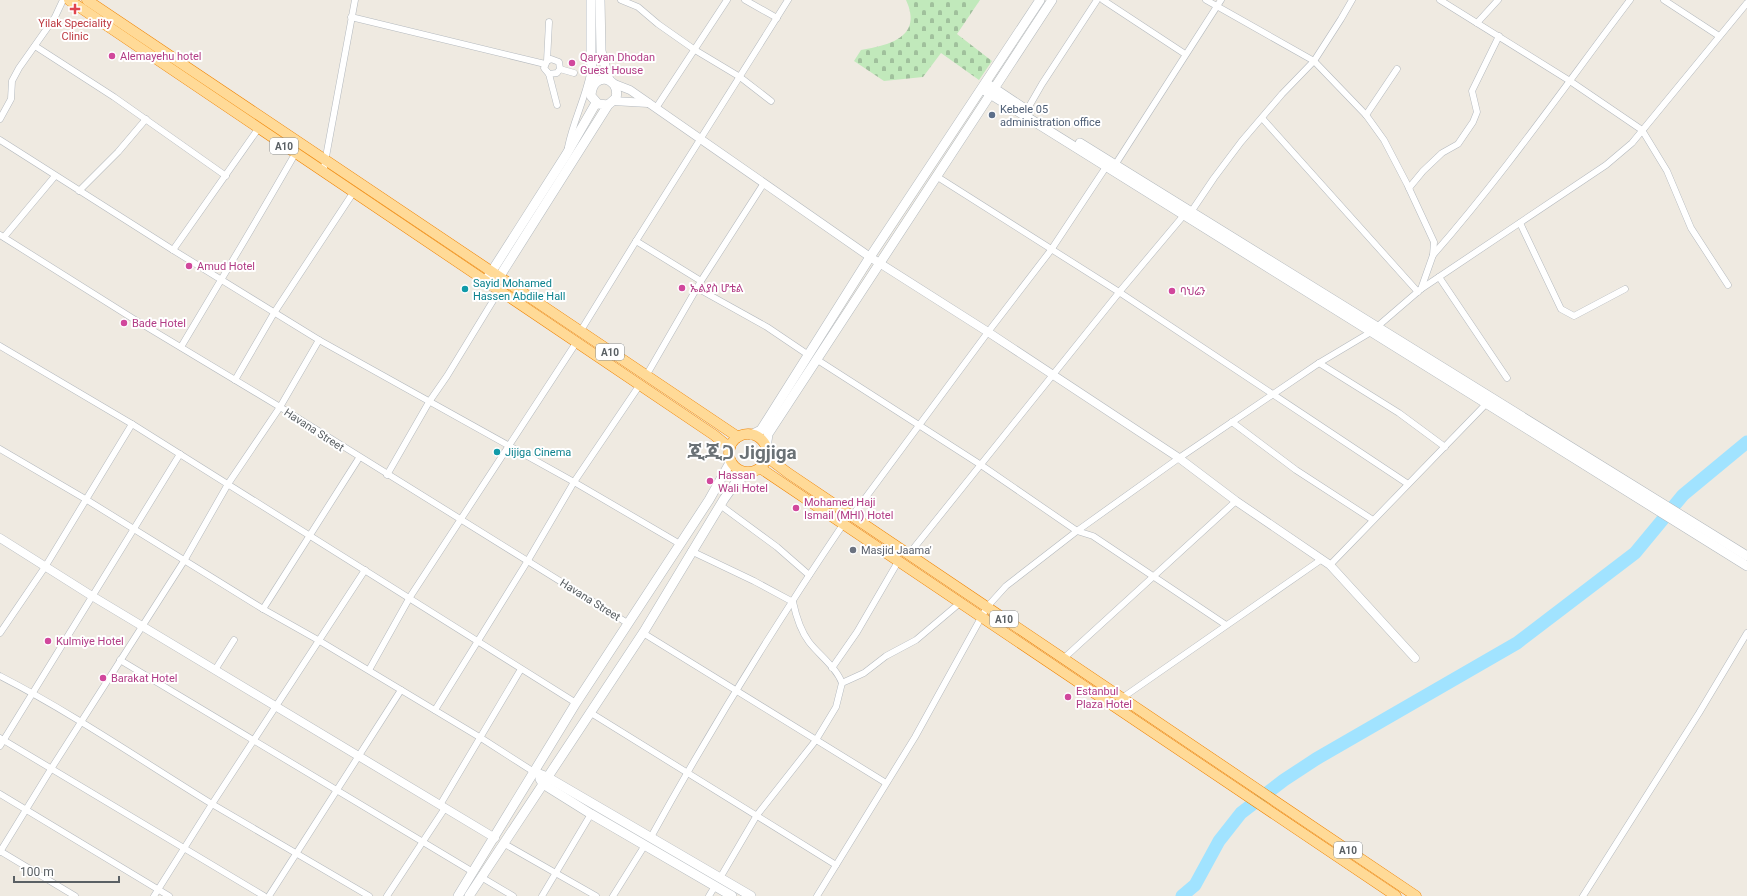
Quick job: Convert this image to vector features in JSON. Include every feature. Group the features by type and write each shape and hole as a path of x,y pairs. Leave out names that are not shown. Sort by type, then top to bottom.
{"highway":[{"name":"A10","path":"69,0 295,154 714,435 730,448"},
{"name":"A10","path":"87,0 738,437"},
{"name":"A10","path":"751,435 762,441 766,452 788,474 1416,896"},
{"path":"751,435 738,437 732,444 730,448 731,461 740,470 750,472 760,468 766,452"},
{"name":"A10","path":"760,468 844,523 1396,896"}],"main road":[{"path":"591,0 593,84 591,88 591,96 596,102 602,105 611,103"},
{"path":"495,275 611,103 616,98 616,90 611,81 601,51 600,0"},
{"path":"766,452 768,434 936,176 1040,0"},
{"path":"751,435 761,430 807,354 870,257 1052,0"},
{"path":"593,84 600,80 611,81"},
{"path":"988,89 1027,110 1110,166"},
{"path":"988,89 1627,487 1686,529 1747,566"},
{"path":"492,286 495,275 596,102"},
{"path":"1374,329 1486,404 1627,487 1691,521 1747,556"},
{"path":"499,841 534,772 576,704 725,474 731,461"},
{"path":"458,896 477,875 499,841 545,780 591,713 643,633 720,505 736,482 750,472"},
{"path":"534,772 591,814 648,841 720,878 751,896"},
{"path":"545,780 648,841 732,896"},
{"path":"469,896 477,875"}],"street":[{"path":"0,119 11,99 12,81 55,17 63,0"},
{"path":"323,172 355,0"},
{"path":"621,0 638,7 695,50 740,77 771,101"},
{"path":"656,108 727,0"},
{"path":"745,0 777,18"},
{"path":"580,332 788,0"},
{"path":"1027,110 1042,84 1097,0"},
{"path":"1103,0 1185,54"},
{"path":"1206,0 1314,61 1366,115 1384,140 1409,188 1434,242 1433,255 1420,290"},
{"path":"852,516 988,332 1051,250 1110,166 1221,0"},
{"path":"909,554 1119,292 1188,214 1214,178 1262,118 1314,61 1352,0"},
{"path":"1440,0 1570,81 1642,130 1667,171 1691,228 1728,285"},
{"path":"1477,23 1498,0"},
{"path":"1433,255 1470,213 1630,0"},
{"path":"1664,0 1720,36"},
{"path":"817,896 915,737 987,607 1006,586 1077,531 1179,458 1319,363 1374,329 1420,290 1606,165 1632,143 1747,3"},
{"path":"351,17 546,62 555,60 559,62 560,69"},
{"path":"549,22 546,62 544,68 549,74 557,105"},
{"path":"1409,188 1442,153 1458,144 1474,122 1477,112 1472,91 1499,36"},
{"path":"36,46 146,119 226,176"},
{"path":"566,155 571,132 586,90 592,65"},
{"path":"560,69 574,73"},
{"path":"549,74 557,73 560,69"},
{"path":"1366,115 1396,69"},
{"path":"611,81 630,90 870,257 988,332 1179,458 1236,501 1322,559 1330,565 1415,658"},
{"path":"611,103 648,103"},
{"path":"1262,118 1420,290"},
{"path":"79,191 118,152 146,119"},
{"path":"173,250 258,129"},
{"path":"0,140 220,280 319,340 574,482 680,544"},
{"path":"181,348 220,280 236,257 295,154"},
{"path":"2,236 55,176"},
{"path":"936,176 1119,292 1408,484"},
{"path":"646,376 701,281 764,183"},
{"path":"235,380 274,313 353,193"},
{"path":"1520,223 1561,309 1567,313 1574,316 1625,289"},
{"name":"Havana Street","path":"2,236 629,624"},
{"path":"636,241 701,281"},
{"path":"1439,277 1507,378"},
{"path":"387,475 429,402 448,376 492,286"},
{"path":"697,288 767,327 807,354"},
{"path":"75,896 0,851 120,660 184,562 228,484 280,407 319,340"},
{"path":"369,670 410,597 461,520 507,445 576,343"},
{"path":"0,346 132,424 410,597 576,704"},
{"path":"816,359 981,465 1077,531 1093,536 1155,576 1226,625"},
{"path":"1319,363 1399,413 1445,447"},
{"path":"435,710 527,562 574,482 639,386"},
{"path":"1330,565 1486,404"},
{"path":"1232,422 1296,470 1373,520"},
{"path":"0,633 87,500 132,424"},
{"path":"0,449 87,500 184,562 369,670 534,772"},
{"path":"0,746 2,739 180,454"},
{"path":"263,609 360,458"},
{"path":"1063,658 1236,501"},
{"path":"720,505 776,547 809,576"},
{"path":"614,896 736,691 844,523"},
{"path":"0,538 276,708 359,756 499,841 557,872 596,896"},
{"path":"692,551 754,581 792,602 800,628 842,683 836,707 816,740 757,815 720,878"},
{"path":"1122,698 1322,559"},
{"path":"832,668 857,632 898,560"},
{"path":"154,896 212,804 276,708 318,640 365,570"},
{"path":"842,683 864,673 886,656 916,640 961,602"},
{"path":"643,633 886,783"},
{"path":"1583,896 1699,713 1747,633"},
{"path":"215,670 234,640"},
{"path":"120,660 513,896"},
{"path":"387,896 443,807 521,669"},
{"path":"0,676 81,722 212,804 369,896"},
{"path":"269,896 401,690"},
{"path":"591,713 836,865"},
{"path":"2,739 264,896"},
{"path":"0,794 169,896"},
{"path":"542,896 591,814"},
{"path":"709,896 715,886"}],"green space":[{"path":"906,0 980,0 957,34 992,61 979,80 941,53 923,77 884,81 854,61 861,50 892,42 901,37 907,31 910,23 910,13"}],"waterway":[{"path":"1182,896 1195,885 1219,841 1241,813 1284,780 1316,759 1517,643 1635,553 1683,495 1747,442"}],"place":[{"name":"Yilak Speciality Clinic","path":"75,9"},
{"name":"Alemayehu hotel","path":"112,56"},
{"name":"Qaryan Dhodan Guest House","path":"572,63"},
{"name":"Kebele 05 administration office","path":"992,115"},
{"name":"Amud Hotel","path":"189,266"},
{"name":"ኤልያስ ሆቴል","path":"682,288"},
{"name":"Sayid Mohamed Hassen Abdile Hall","path":"465,289"},
{"name":"ባህሬን","path":"1172,291"},
{"name":"Bade Hotel","path":"124,323"},
{"name":"Jijiga Cinema","path":"497,452"},
{"name":"Hassan Wali Hotel","path":"710,481"},
{"name":"Mohamed Haji Ismail (MHI) Hotel","path":"796,508"},
{"name":"Masjid Jaama'","path":"853,550"},
{"name":"Kulmiye Hotel","path":"48,641"},
{"name":"Barakat Hotel","path":"103,678"},
{"name":"Estanbul Plaza Hotel","path":"1068,697"}],"district":[{"name":"ጂጂጋ Jigjiga","path":"742,452"}]}
